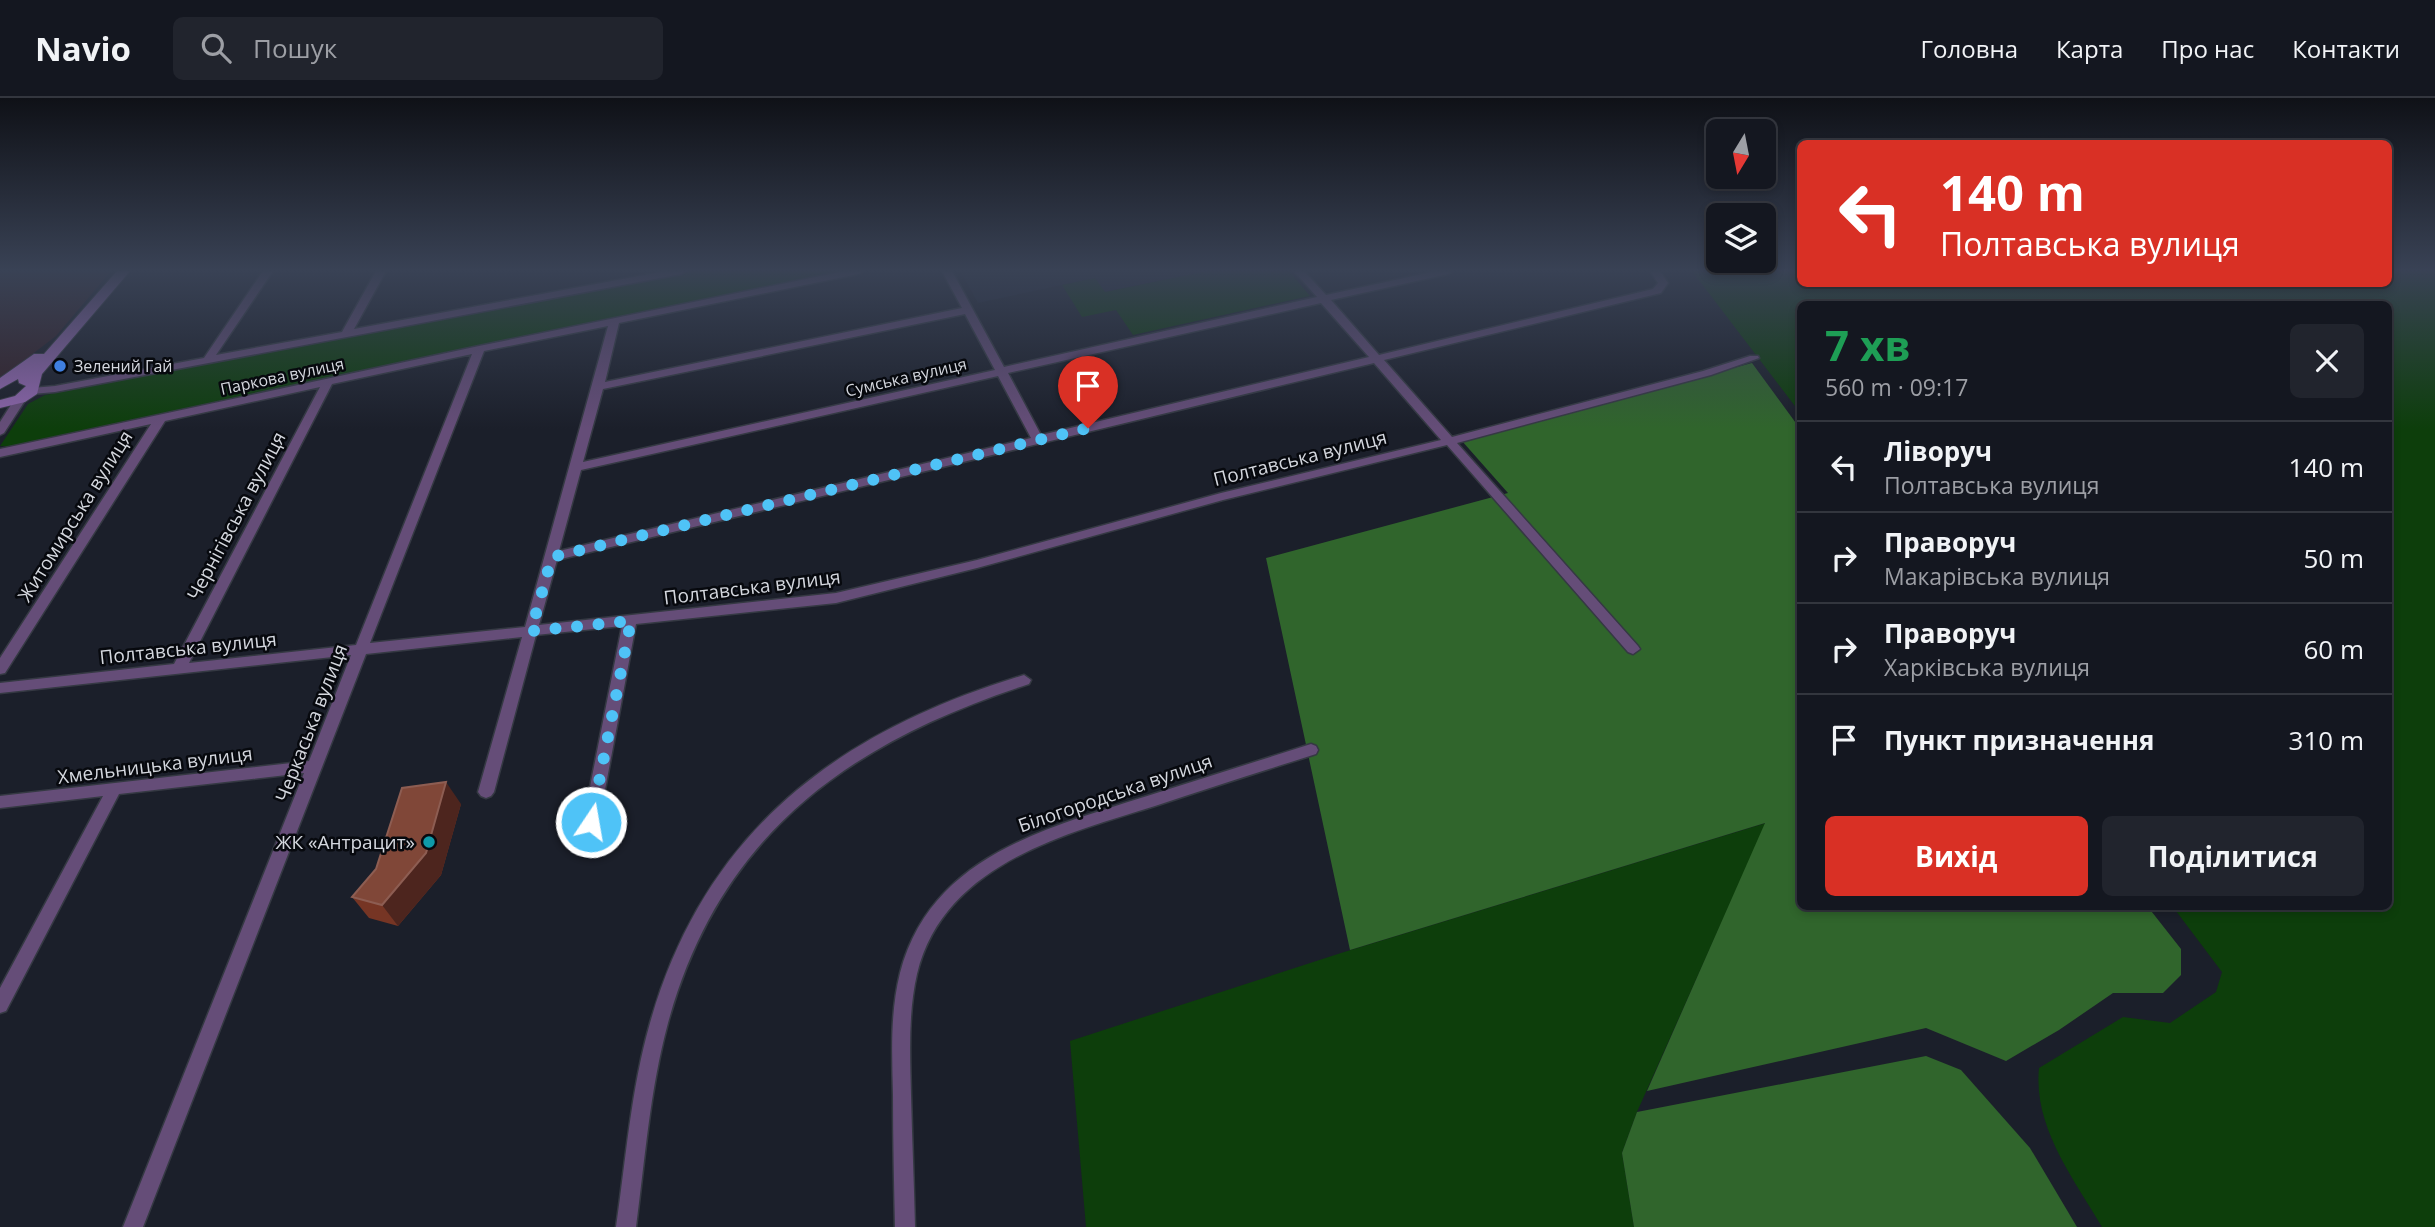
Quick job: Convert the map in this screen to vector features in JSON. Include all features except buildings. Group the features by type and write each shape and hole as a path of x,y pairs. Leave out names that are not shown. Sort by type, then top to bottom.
{"main road":[{"path":"0,406 28,390 36,372 78,324"},
{"path":"0,385 65,339"},
{"path":"0,385 15,381 28,390"}],"street":[{"path":"207,360 232,324"},
{"path":"346,334 352,324"},
{"path":"0,431 28,390 399,324"},
{"name":"Паркова вулиця","path":"0,453 601,324"},
{"path":"486,792 613,324"},
{"path":"598,387 902,324"},
{"path":"975,324 1038,440"},
{"name":"Сумська вулиця","path":"576,467 1213,324"},
{"path":"1346,324 1633,649"},
{"path":"552,557 1520,324"},
{"name":"Черкаська вулиця","path":"133,1227 480,349"},
{"name":"Полтавська вулиця","path":"0,688 793,604 872,590 1221,498 1450,442 1754,358"},
{"name":"Чернігівська вулиця","path":"179,668 328,383"},
{"path":"0,406 9,417"},
{"name":"Житомирська вулиця","path":"0,669 160,419"},
{"path":"591,822 631,621"},
{"path":"626,1227 658,1024 671,985 695,932 735,866 792,801 843,762 906,725 1024,680"},
{"name":"Білогородська вулиця","path":"905,1227 901,1037 903,999 910,967 922,935 942,905 972,878 1010,851 1047,834 1311,750"},
{"name":"Хмельницька вулиця","path":"0,802 315,766"},
{"path":"0,1005 114,790"}],"shaded area":[{"path":"0,324 66,324 56,336 0,379"}],"green space":[{"path":"417,324 588,324 15,447 0,446 28,404 45,395"},
{"path":"1125,324 1184,324 1133,335"},
{"path":"1732,324 1797,324 1797,409"},
{"path":"2392,324 2435,324 2435,1227 2102,1227 2068,1171 2049,1132 2042,1111 2039,1068 2123,1017 2170,1023 2216,992 2222,972 2175,910 2392,910"},
{"path":"1752,363 1797,425 1797,910 2150,910 2181,949 2181,975 2163,993 2113,993 2059,1030 2006,1061 1926,1028 1647,1091 1765,823 1350,950 1266,558 1508,493 1462,441"},
{"path":"1766,823 1637,1112 1622,1153 1634,1227 1086,1227 1070,1041 1341,953"},
{"path":"1926,1056 1961,1070 2030,1148 2077,1227 1634,1227 1622,1153 1637,1112"}],"place":[{"name":"Зелений Гай","path":"60,366"},
{"name":"ЖК «Антрацит»","path":"429,842"}],"route":[{"path":"591,822 631,621 531,631 552,557 1088,428"}]}
